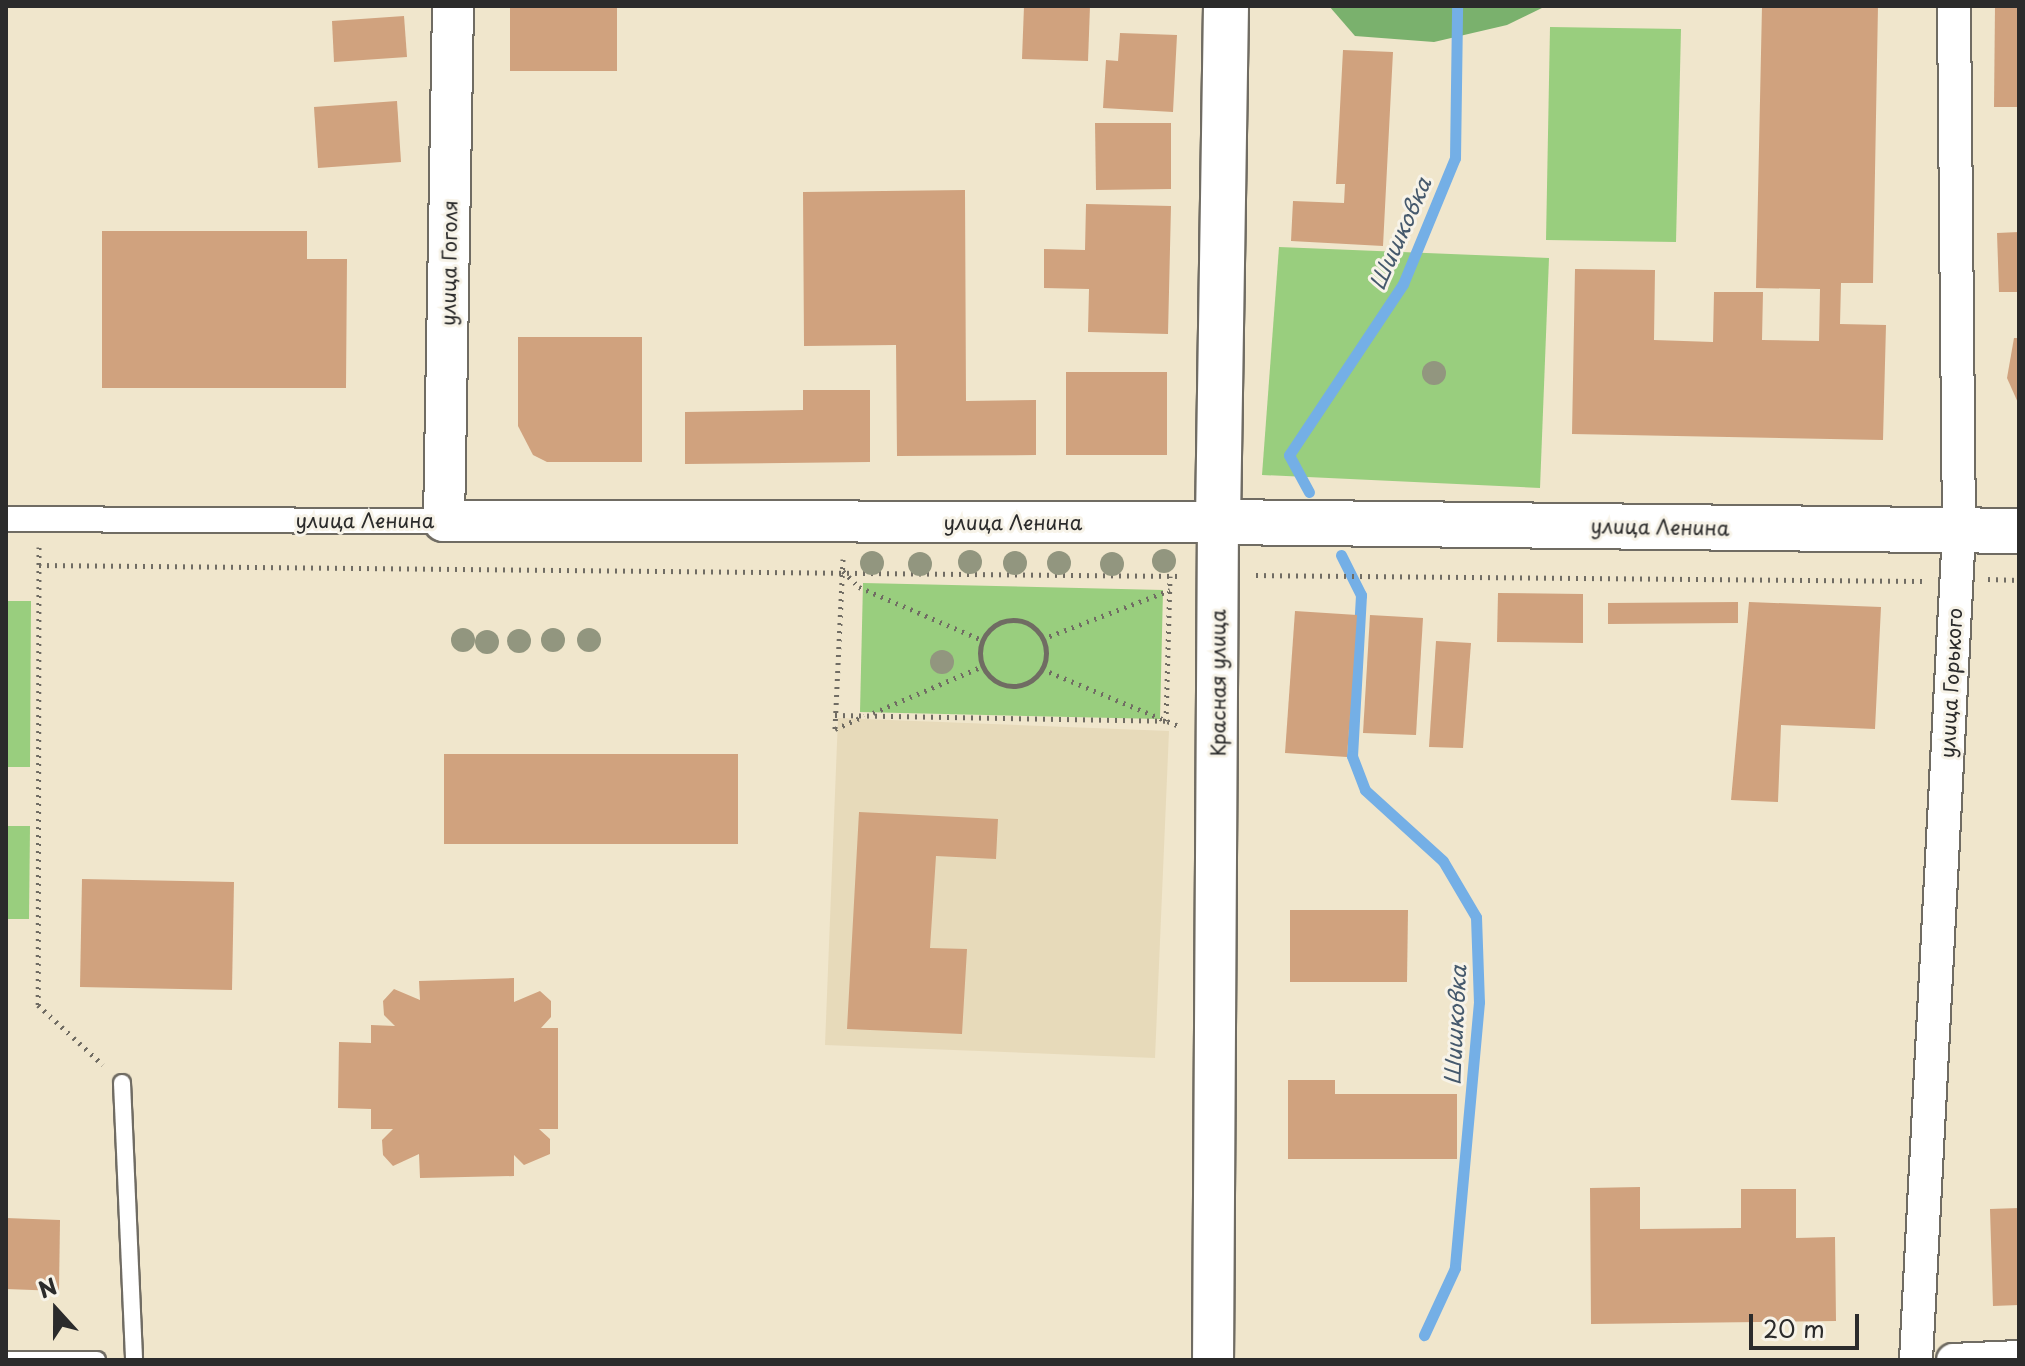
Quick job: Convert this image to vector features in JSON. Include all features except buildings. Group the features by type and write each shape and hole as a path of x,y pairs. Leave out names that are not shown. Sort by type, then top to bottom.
{"main road":[{"name":"Красная улица","path":"1218,522 1226,6"},
{"name":"улица Ленина","path":"1218,522 2019,531"}],"street":[{"name":"улица Гоголя","path":"444,521 453,6"},
{"name":"улица Горького","path":"1916,1360 1959,530 1954,6"},
{"name":"улица Ленина","path":"6,519 1218,522"},
{"name":"Красная улица","path":"1213,1360 1218,522"},
{"path":"1953,1360 2019,1357"}],"lane":[{"path":"122,1083 134,1360"},
{"path":"6,1360 97,1360"}],"path":[{"path":"39,518 38,1005 122,1083"},
{"path":"39,565 1170,576 1166,721"},
{"path":"843,571 859,587 982,640"},
{"path":"843,571 835,729 983,666"},
{"path":"1274,575 2019,580"},
{"path":"1042,639 1170,590"},
{"path":"1042,639 1015,620 996,625 982,640 983,666 992,679 1014,686 1042,669"},
{"path":"1042,639 1042,669"},
{"path":"1042,669 1218,742"},
{"path":"835,715 1166,721"}],"shaded area":[{"path":"838,718 1169,731 1155,1058 825,1045"}],"green space":[{"path":"1329,6 1546,6 1507,25 1434,42 1355,36"},
{"path":"1550,27 1681,29 1676,242 1546,240"},
{"path":"1279,247 1549,258 1540,488 1262,475"},
{"path":"863,583 1163,590 1160,719 860,712"},
{"path":"6,601 31,601 30,767 6,767"},
{"path":"6,826 30,826 29,919 6,919"}],"waterway":[{"name":"Шишковка","path":"1309,492 1289,455 1403,284 1455,158 1457,6"},
{"name":"Шишковка","path":"1341,555 1361,595 1352,756 1365,790 1443,861 1476,917 1479,1002 1455,1268 1424,1335"}]}
